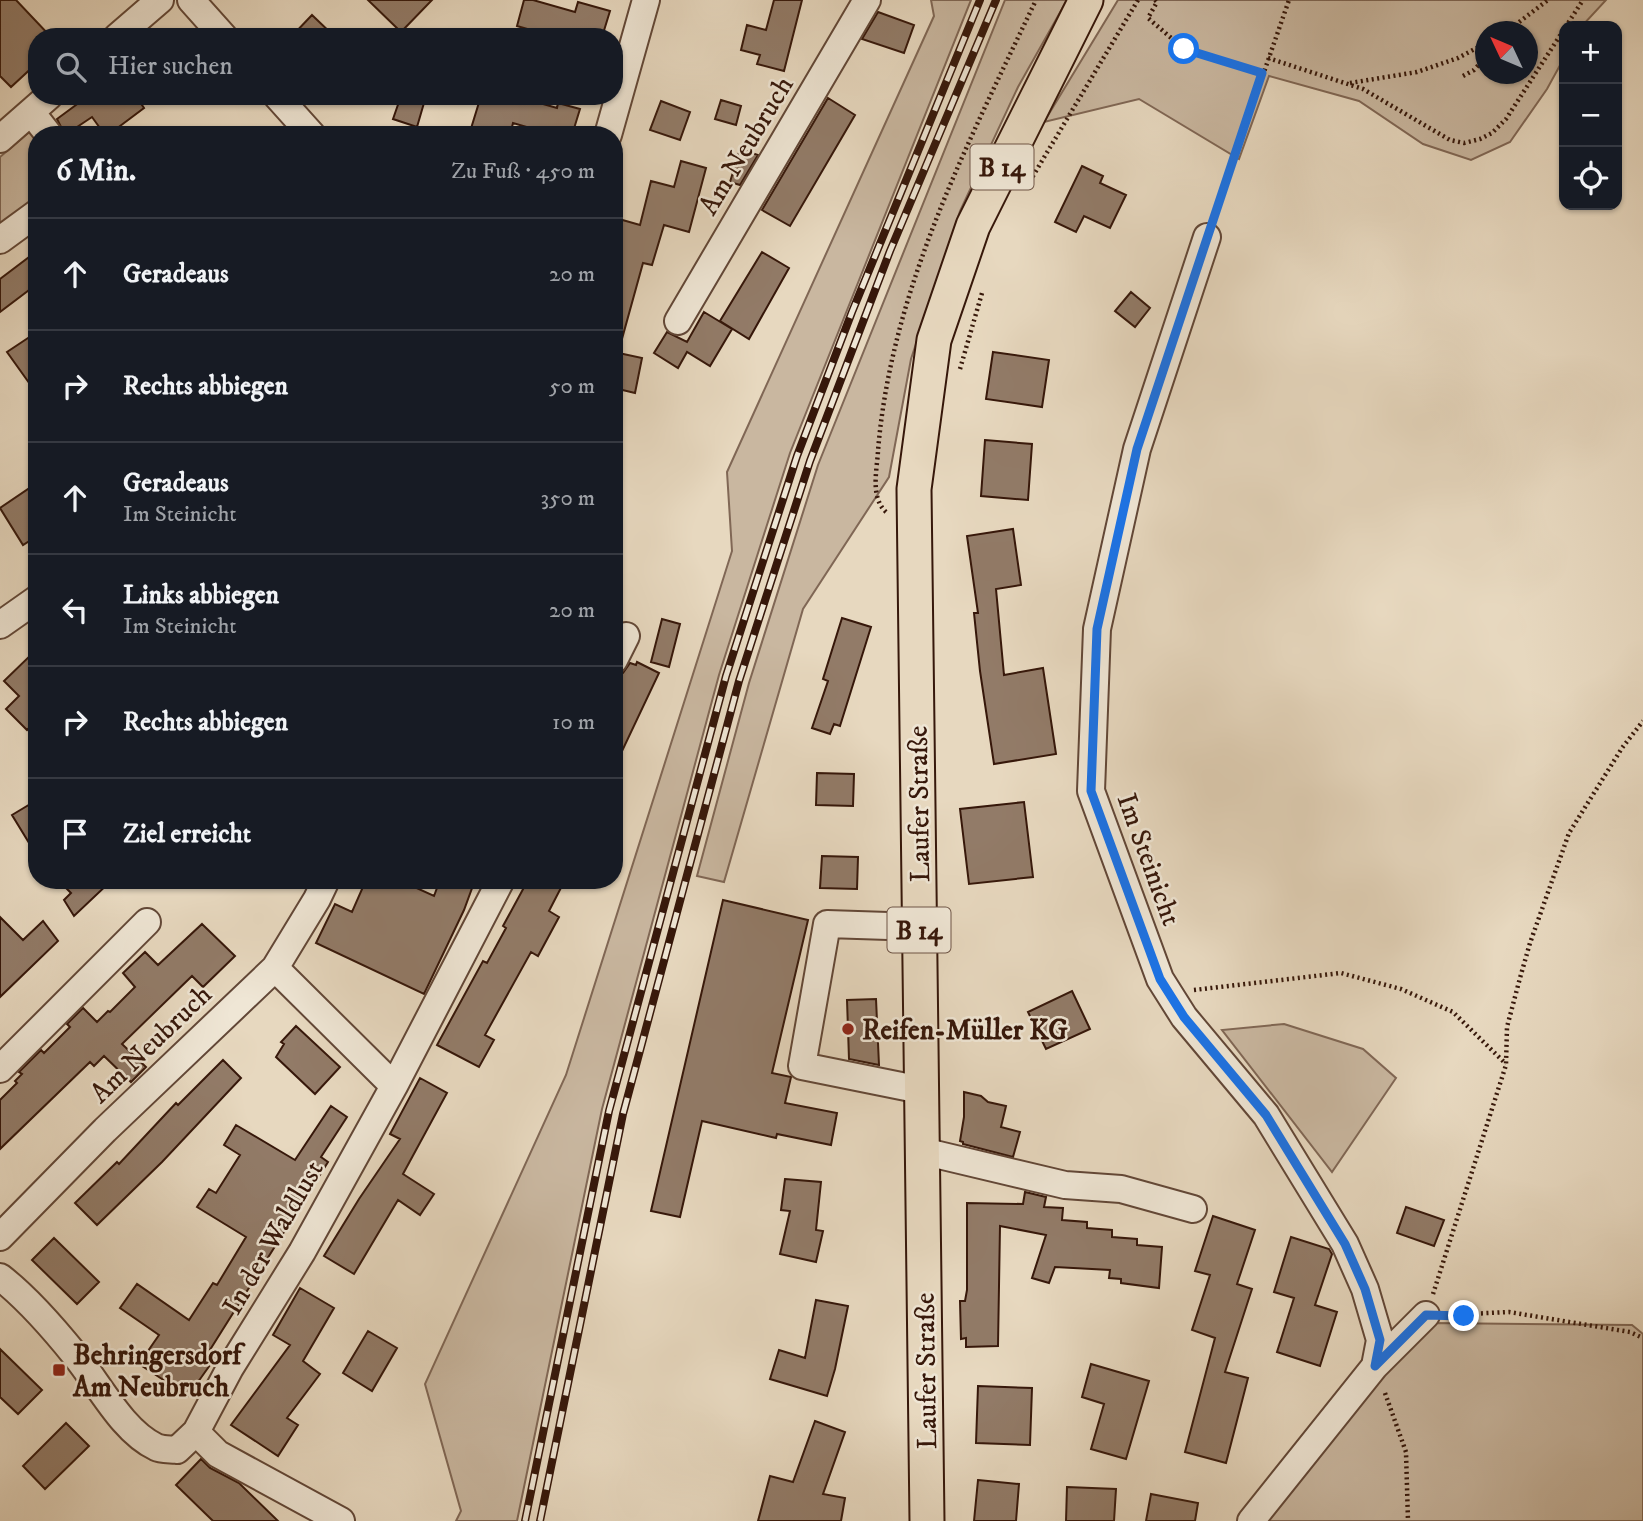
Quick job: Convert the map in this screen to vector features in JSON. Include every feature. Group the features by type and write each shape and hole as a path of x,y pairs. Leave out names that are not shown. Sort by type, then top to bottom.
{"main road":[{"name":"Laufer Straße","path":"927,1521 914,489 934,340 974,226 1086,0"}],"street":[{"path":"127,28 159,0"},
{"path":"191,0 216,28"},
{"path":"623,82 646,0"},
{"name":"Am Neubruch","path":"677,321 867,0"},
{"path":"0,139 39,105"},
{"path":"40,105 46,126"},
{"path":"285,105 304,126"},
{"path":"611,126 616,105"},
{"path":"0,240 28,220"},
{"name":"Im Steinicht","path":"1208,237 1137,449 1097,629 1091,791 1160,979 1184,1017 1266,1115 1345,1244 1365,1289 1380,1340 1375,1366"},
{"path":"0,625 28,605"},
{"path":"623,642 626,636"},
{"name":"Am Neubruch","path":"0,1237 104,1130 275,968 322,889"},
{"name":"In der Waldlust","path":"196,1432 230,1368 302,1252 394,1086 495,889"},
{"path":"0,1069 147,922"},
{"path":"919,927 827,924 802,1066 921,1090"},
{"path":"275,968 394,1086"},
{"path":"922,1151 1065,1185 1121,1189 1193,1209"},
{"path":"0,1277 74,1353 107,1395 121,1419 140,1436 158,1448 177,1450 196,1432 218,1454 341,1521"},
{"path":"1251,1521 1375,1366 1426,1315"}],"path":[{"path":"1020,198 1138,0"},
{"path":"1155,0 1157,2 1148,18 1174,43 1184,49 1262,73"},
{"path":"1208,237 1289,0"},
{"path":"1520,21 1548,0"},
{"path":"1268,58 1363,89 1450,140 1464,143 1492,133 1506,119 1583,0"},
{"path":"1347,83 1417,72 1458,58 1475,49"},
{"path":"1463,76 1475,69"},
{"path":"958,378 985,284"},
{"path":"1643,721 1622,748 1569,833 1527,955 1507,1027 1506,1065 1426,1315 1464,1316 1509,1312 1630,1332 1643,1338"},
{"path":"1160,979 1190,990 1341,973 1401,989 1453,1012 1506,1065"},
{"path":"1375,1366 1406,1451 1408,1521"}],"shaded area":[{"path":"931,0 971,0 790,453 719,675 602,1109 517,1521 456,1521 461,1511 425,1384 566,1075 732,551 727,472 934,16"},
{"path":"1005,0 1067,0 1018,87 960,211 911,359 889,477 803,609 724,882 697,876 749,683 818,465"},
{"path":"1118,0 1606,0 1587,21 1559,21 1559,67 1547,89 1510,142 1471,160 1423,144 1359,101 1269,76 1239,159 1139,99 1044,122"},
{"path":"28,133 28,204 0,225 0,157"},
{"path":"1284,1024 1363,1049 1396,1078 1332,1172 1222,1030"},
{"path":"1433,1323 1632,1325 1643,1334 1643,1521 1263,1521 1349,1409"}],"building":[{"path":"0,0 16,0 42,28 28,28 28,71 11,87 0,76"},
{"path":"368,0 432,0 405,28 397,28"},
{"path":"524,0 575,12 578,2 610,11 605,28 517,26"},
{"path":"774,0 802,0 784,71 757,64 760,55 741,50 747,25 766,30"},
{"path":"878,12 914,25 904,53 862,39"},
{"path":"312,15 326,28 300,28"},
{"path":"828,98 855,115 790,226 762,210"},
{"path":"721,100 741,106 736,125 715,119"},
{"path":"661,101 690,112 680,140 650,130"},
{"path":"76,105 142,105 144,108 120,126 98,126 92,117 78,126 60,126 57,119"},
{"path":"398,105 423,105 417,126 393,119"},
{"path":"478,105 546,105 557,108 558,105 565,105 580,109 575,126 523,126 513,123 512,126 472,126"},
{"path":"740,149 758,155 740,185 730,182"},
{"path":"681,161 706,168 689,232 664,225 652,265 643,263 623,335 623,220 640,225 651,181 674,187"},
{"path":"1082,166 1103,176 1100,183 1126,195 1110,228 1084,216 1076,232 1055,222"},
{"path":"762,252 789,268 749,339 720,321"},
{"path":"28,258 28,291 0,312 0,279"},
{"path":"1131,292 1150,308 1135,327 1115,311"},
{"path":"704,312 732,329 710,366 687,352 678,368 654,353 667,332 687,342"},
{"path":"28,338 28,381 7,352"},
{"path":"993,352 1049,360 1042,407 986,399"},
{"path":"623,354 642,358 635,393 623,390"},
{"path":"985,440 1032,444 1028,500 981,496"},
{"path":"28,489 28,542 23,545 0,508"},
{"path":"1013,529 1021,585 996,589 1004,675 1043,668 1056,754 994,764 980,671 974,613 978,613 967,536"},
{"path":"842,618 871,627 840,726 834,724 830,734 812,728 828,681 823,679"},
{"path":"662,619 680,624 669,667 651,662"},
{"path":"28,658 27,730 6,709 19,696 4,681"},
{"path":"637,662 659,673 623,749 623,673 630,663 636,665"},
{"path":"817,773 854,774 853,806 816,805"},
{"path":"1024,802 1033,877 969,884 960,809"},
{"path":"28,805 28,841 12,815"},
{"path":"822,856 858,857 857,889 820,888"},
{"path":"67,889 102,889 74,916 64,900 71,893"},
{"path":"362,889 419,889 434,896 437,889 472,889 424,994 316,943 335,904 352,912"},
{"path":"523,889 560,889 549,911 559,917 538,956 531,952 485,1035 494,1040 479,1067 437,1045 483,961 487,963 506,928 503,926"},
{"path":"723,900 808,920 772,1073 791,1077 785,1103 837,1113 831,1145 777,1134 776,1138 702,1121 680,1217 651,1211"},
{"path":"0,917 23,940 43,921 58,941 0,997"},
{"path":"202,924 235,956 203,987 192,976 122,1044 146,1067 131,1082 104,1056 94,1066 90,1062 0,1149 0,1100 17,1083 15,1081 22,1074 19,1072 41,1050 44,1053 70,1027 67,1024 83,1008 97,1022 110,1012 135,987 123,973 145,952 158,965"},
{"path":"1072,991 1090,1029 1046,1049 1028,1012"},
{"path":"876,999 879,1065 849,1059 847,1000"},
{"path":"296,1026 340,1067 315,1094 276,1057 284,1044 281,1042"},
{"path":"223,1060 241,1078 162,1162 97,1225 75,1203 117,1162 119,1164 176,1103 178,1105"},
{"path":"420,1078 447,1093 403,1174 434,1194 420,1215 398,1200 354,1274 324,1256 400,1139 390,1134"},
{"path":"964,1092 1006,1106 1001,1127 1020,1132 1013,1157 960,1141"},
{"path":"331,1106 347,1117 321,1157 328,1162 208,1353 215,1358 188,1396 139,1364 159,1335 120,1308 137,1284 189,1320 213,1283 217,1285 246,1237 197,1207 209,1189 216,1193 240,1155 224,1145 236,1125 295,1160"},
{"path":"785,1179 821,1182 816,1230 823,1231 816,1262 780,1254 790,1211 781,1210"},
{"path":"1025,1192 1046,1197 1044,1207 1063,1208 1062,1220 1087,1222 1087,1228 1112,1230 1112,1237 1137,1239 1137,1245 1162,1247 1159,1288 1121,1283 1121,1279 1109,1278 1110,1270 1055,1267 1049,1283 1032,1278 1046,1235 1000,1226 998,1346 966,1347 966,1338 961,1339 960,1301 965,1301 967,1290 967,1203 1023,1204"},
{"path":"1406,1207 1444,1220 1434,1246 1397,1233"},
{"path":"1213,1216 1255,1230 1237,1284 1252,1289 1225,1372 1248,1378 1226,1463 1185,1452 1215,1338 1192,1330 1210,1275 1195,1271"},
{"path":"1291,1237 1329,1249 1332,1254 1315,1305 1337,1312 1320,1366 1277,1352 1294,1298 1274,1292"},
{"path":"54,1238 99,1282 77,1304 32,1260"},
{"path":"300,1288 334,1308 303,1361 320,1374 287,1418 298,1425 278,1456 231,1425 290,1345 273,1335"},
{"path":"816,1300 848,1306 827,1396 770,1379 779,1350 805,1358"},
{"path":"368,1331 397,1348 372,1391 343,1373"},
{"path":"0,1349 42,1390 18,1414 0,1397"},
{"path":"1091,1364 1149,1381 1126,1459 1091,1449 1104,1404 1082,1397"},
{"path":"978,1386 1032,1388 1030,1445 976,1443"},
{"path":"815,1421 845,1432 823,1494 845,1498 841,1521 758,1521 770,1476 793,1482"},
{"path":"66,1423 89,1446 45,1489 23,1466"},
{"path":"201,1459 210,1468 239,1483 278,1521 213,1521 176,1485"},
{"path":"978,1480 1019,1484 1016,1521 974,1521"},
{"path":"1067,1487 1116,1489 1114,1521 1066,1521"},
{"path":"1151,1494 1198,1503 1195,1521 1146,1521"}],"railway":[{"path":"525,1521 609,1111 726,676 797,456 852,312 980,0"},
{"path":"540,1521 623,1114 739,681 810,461 890,251 996,0"}],"place":[{"name":"Reifen-Müller KG","path":"848,1029"},
{"name":"Behringersdorf Am Neubruch","path":"59,1370"}],"route":[{"path":"1184,49 1262,73 1137,449 1097,629 1091,791 1160,979 1184,1017 1266,1115 1345,1244 1365,1289 1380,1340 1375,1366 1426,1315 1464,1316"}]}
